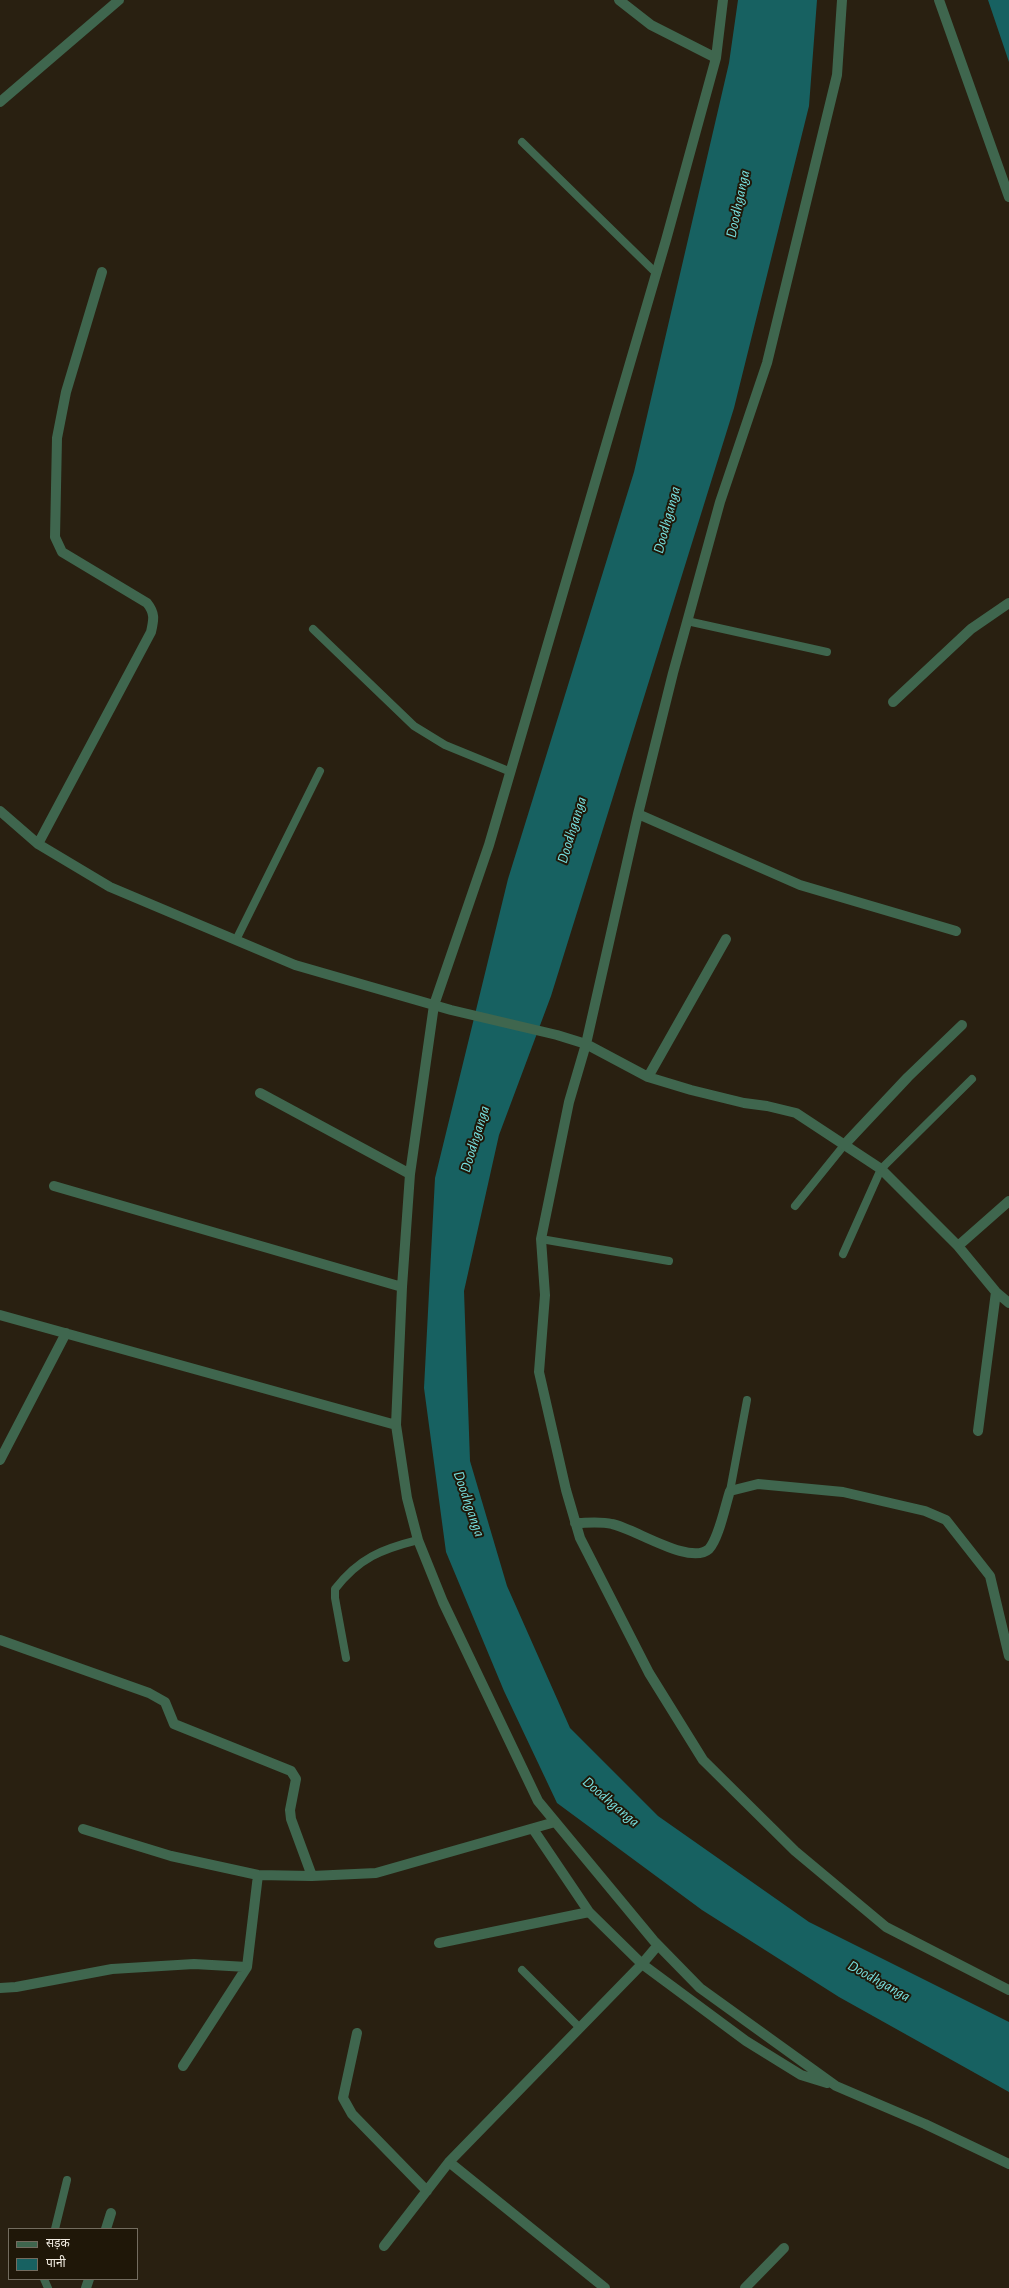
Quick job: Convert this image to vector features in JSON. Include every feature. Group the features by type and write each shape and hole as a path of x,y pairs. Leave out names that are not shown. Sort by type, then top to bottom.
{"street":[{"path":"0,102 119,0"},
{"path":"619,0 651,25 716,58"},
{"path":"723,0 716,58 656,274 490,844 434,1005 410,1174 402,1287 396,1425 407,1498 418,1540 443,1602 538,1801 658,1945 700,1988 836,2086"},
{"path":"842,0 837,75 767,363 720,502 687,621 638,814 586,1044 569,1102 541,1239 545,1294 539,1372 575,1523 649,1673 703,1760 795,1851 886,1927 1009,1990"},
{"path":"939,0 1009,197"},
{"path":"38,844 151,632 154,620 153,611 147,603 68,557 57,546 55,537 57,438 66,392 102,272"},
{"path":"893,702 971,630 1009,602"},
{"path":"0,811 38,844 110,887 295,965 451,1010 557,1035 586,1044 648,1077 744,1103 796,1113 881,1169 958,1246 996,1292 1009,1303"},
{"path":"638,814 800,885 956,931"},
{"path":"648,1077 726,939"},
{"path":"845,1144 908,1077 962,1025"},
{"path":"260,1093 410,1174"},
{"path":"54,1186 402,1287"},
{"path":"958,1246 1009,1200"},
{"path":"978,1431 996,1292"},
{"path":"0,1315 396,1425"},
{"path":"0,1460 66,1333"},
{"path":"575,1523 611,1524 686,1553 700,1554 710,1547 715,1537 730,1491 758,1484 843,1492 925,1511 946,1520 990,1576 1009,1656"},
{"path":"0,1640 149,1693 164,1702 172,1721 179,1726 291,1771 296,1779 290,1810 291,1819 312,1876"},
{"path":"83,1829 171,1856 258,1875 312,1876 376,1873 556,1822"},
{"path":"534,1829 589,1912 642,1964 746,2042 801,2075 836,2086 925,2124 1009,2164"},
{"path":"183,2066 247,1967 258,1875"},
{"path":"440,1943 589,1912"},
{"path":"384,2246 449,2162 642,1964 658,1945"},
{"path":"0,1988 112,1969 194,1964 247,1967"},
{"path":"357,2033 342,2098 352,2114 428,2191"},
{"path":"449,2162 605,2288"},
{"path":"106,2228 111,2213"},
{"path":"745,2288 784,2248"}],"lane":[{"path":"522,142 656,274"},
{"path":"687,621 827,652"},
{"path":"313,629 414,726 445,744 511,772"},
{"path":"236,940 320,771"},
{"path":"843,1254 881,1169 972,1079"},
{"path":"795,1206 845,1144"},
{"path":"541,1239 669,1261"},
{"path":"730,1491 747,1400"},
{"path":"346,1658 335,1598 335,1589 359,1564 375,1553 418,1540"},
{"path":"522,1970 579,2027"},
{"path":"55,2228 67,2180"}],"water":[{"name":"Doodhganga","path":"738,0 817,0 809,106 734,408 551,996 499,1135 464,1291 470,1461 507,1586 570,1728 658,1816 809,1922 1009,2022 1009,2092 839,1997 702,1910 557,1803 504,1691 446,1552 424,1388 435,1178 508,879 634,472 729,63"},
{"path":"988,0 1009,0 1009,62"}]}
